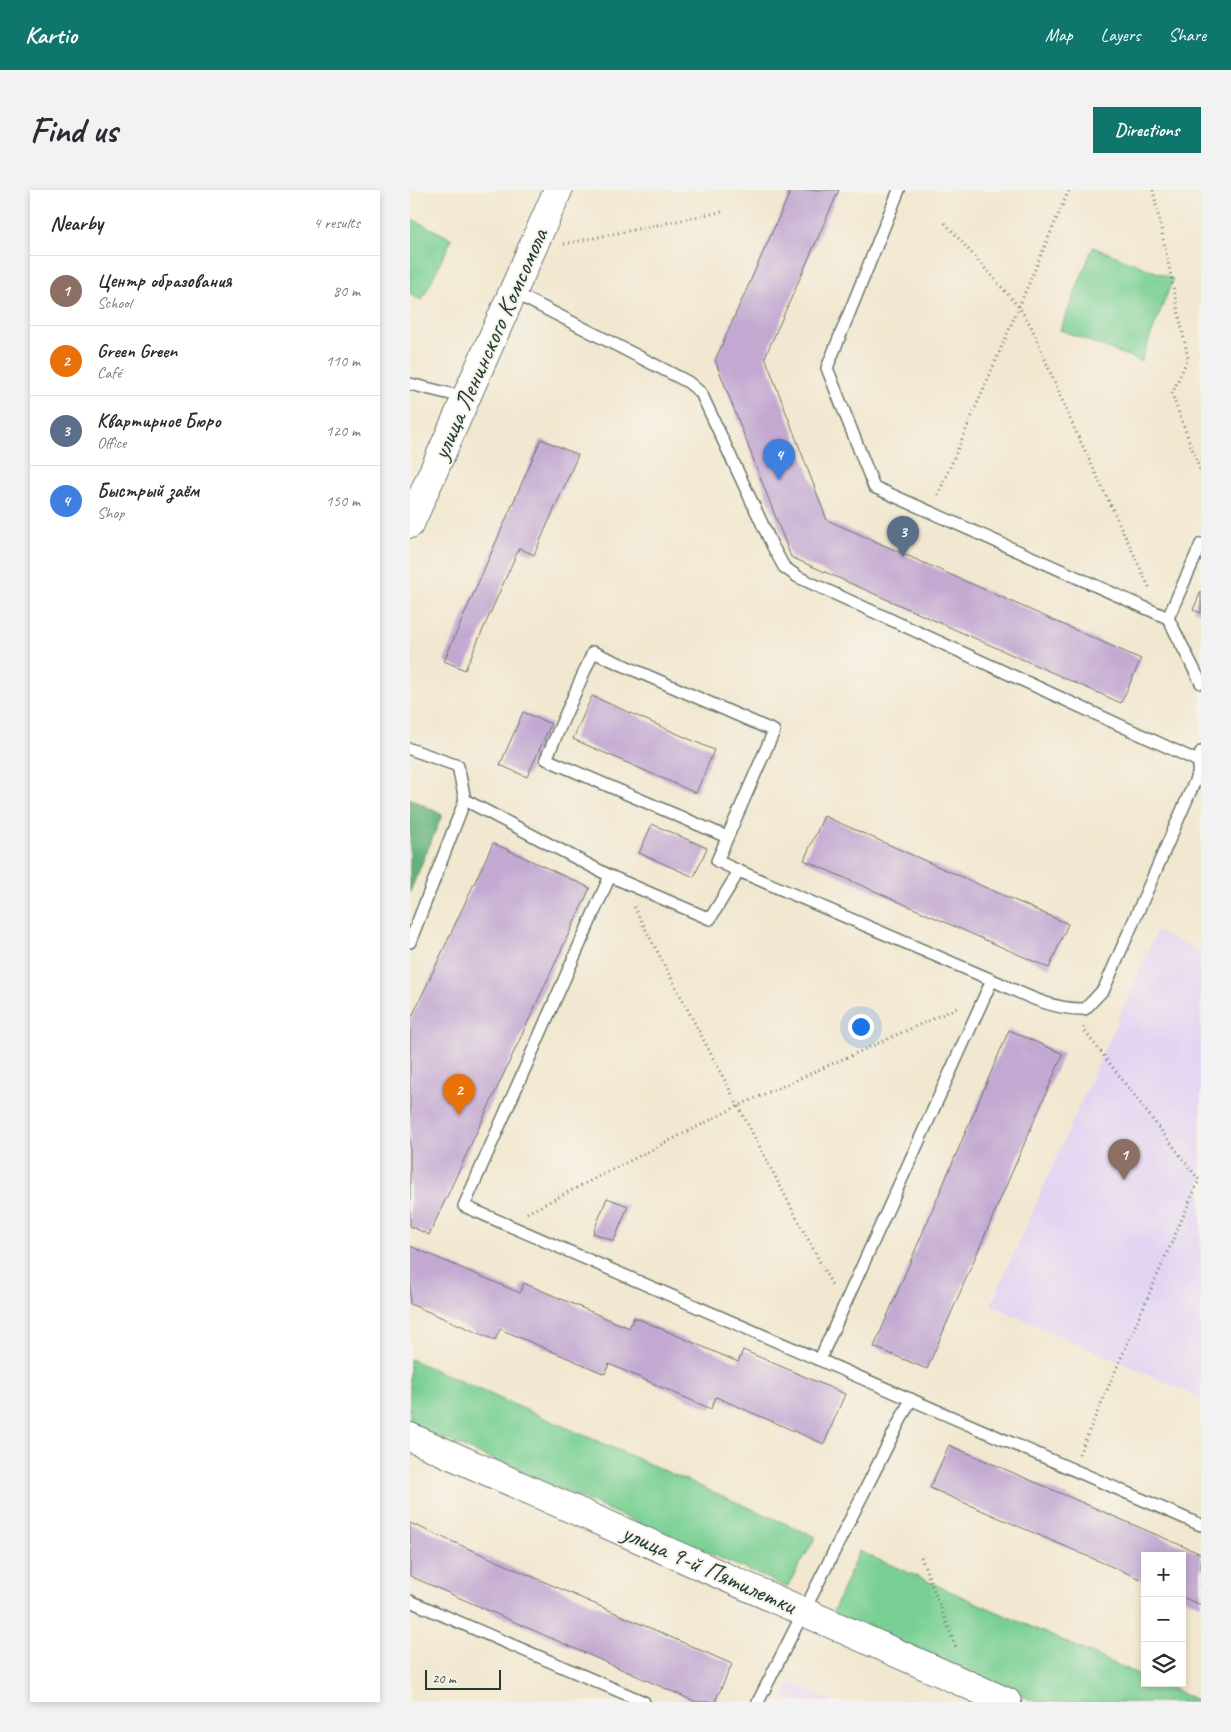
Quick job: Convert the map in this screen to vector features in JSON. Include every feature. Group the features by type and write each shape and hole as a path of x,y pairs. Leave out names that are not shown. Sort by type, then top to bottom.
{"street":[{"name":"улица Ленинского Комсомола","path":"410,524 558,190"},
{"name":"улица 9-й Пятилетки","path":"410,1437 1007,1702"}],"lane":[{"path":"899,190 827,368 874,487 1168,618 1201,683"},
{"path":"513,292 688,382 701,393 773,547 784,567 798,577 1200,757 1198,774 1104,989 1086,1009 1071,1009 1048,1005 717,861 774,731 593,652 546,759 727,837"},
{"path":"410,384 467,398"},
{"path":"1168,618 1201,544"},
{"path":"410,749 458,766 465,800 410,942"},
{"path":"465,800 610,876 710,919 739,871"},
{"path":"610,876 464,1206 1201,1525"},
{"path":"820,1359 992,980"},
{"path":"758,1702 806,1612 911,1399"},
{"path":"410,1601 644,1702"}],"path":[{"path":"931,512 1069,190"},
{"path":"1153,190 1188,358 1172,394 1201,473"},
{"path":"559,245 725,211"},
{"path":"945,223 1019,307 1031,326 1070,419 1150,589 1150,610"},
{"path":"621,881 844,1308"},
{"path":"506,1224 738,1106 985,996"},
{"path":"1072,1469 1199,1180 1084,1030 1086,1009"},
{"path":"921,1557 970,1686"}],"shaded area":[{"path":"1157,931 1201,951 1201,1398 991,1305"},
{"path":"790,1683 833,1702 781,1702"}],"green space":[{"path":"410,218 452,239 422,300 410,295"},
{"path":"1093,247 1173,279 1141,361 1060,330"},
{"path":"410,798 442,815 410,892"},
{"path":"410,1359 816,1537 787,1587 410,1424"},
{"path":"859,1551 1141,1675 1141,1687 1168,1687 1201,1702 1036,1702 832,1614"}],"building":[{"path":"791,190 839,190 765,357 827,520 1141,659 1121,703 791,557 715,360"},
{"path":"541,439 578,455 534,555 519,548 465,670 444,661"},
{"path":"1201,591 1201,613 1193,610"},
{"path":"592,696 714,750 696,793 573,739"},
{"path":"523,712 551,724 527,777 500,765"},
{"path":"824,816 1068,924 1049,968 804,860"},
{"path":"652,824 707,848 694,877 639,853"},
{"path":"493,843 590,888 429,1235 410,1226 410,1021"},
{"path":"1009,1030 1063,1054 927,1369 874,1347"},
{"path":"607,1198 628,1206 614,1241 593,1233"},
{"path":"410,1246 520,1293 524,1283 629,1328 634,1317 738,1362 743,1350 845,1394 824,1444 716,1397 711,1409 609,1364 605,1374 500,1329 495,1340 410,1304"},
{"path":"949,1445 1201,1554 1201,1605 1186,1599 1186,1552 1141,1552 1141,1579 930,1488"},
{"path":"410,1523 732,1664 715,1702 696,1702 410,1576"}],"place":[{"name":"Быстрый заём","path":"779,480"},
{"name":"Квартирное Бюро","path":"903,557"},
{"name":"Green Green","path":"459,1115"},
{"name":"Центр образования","path":"1124,1180"}]}
